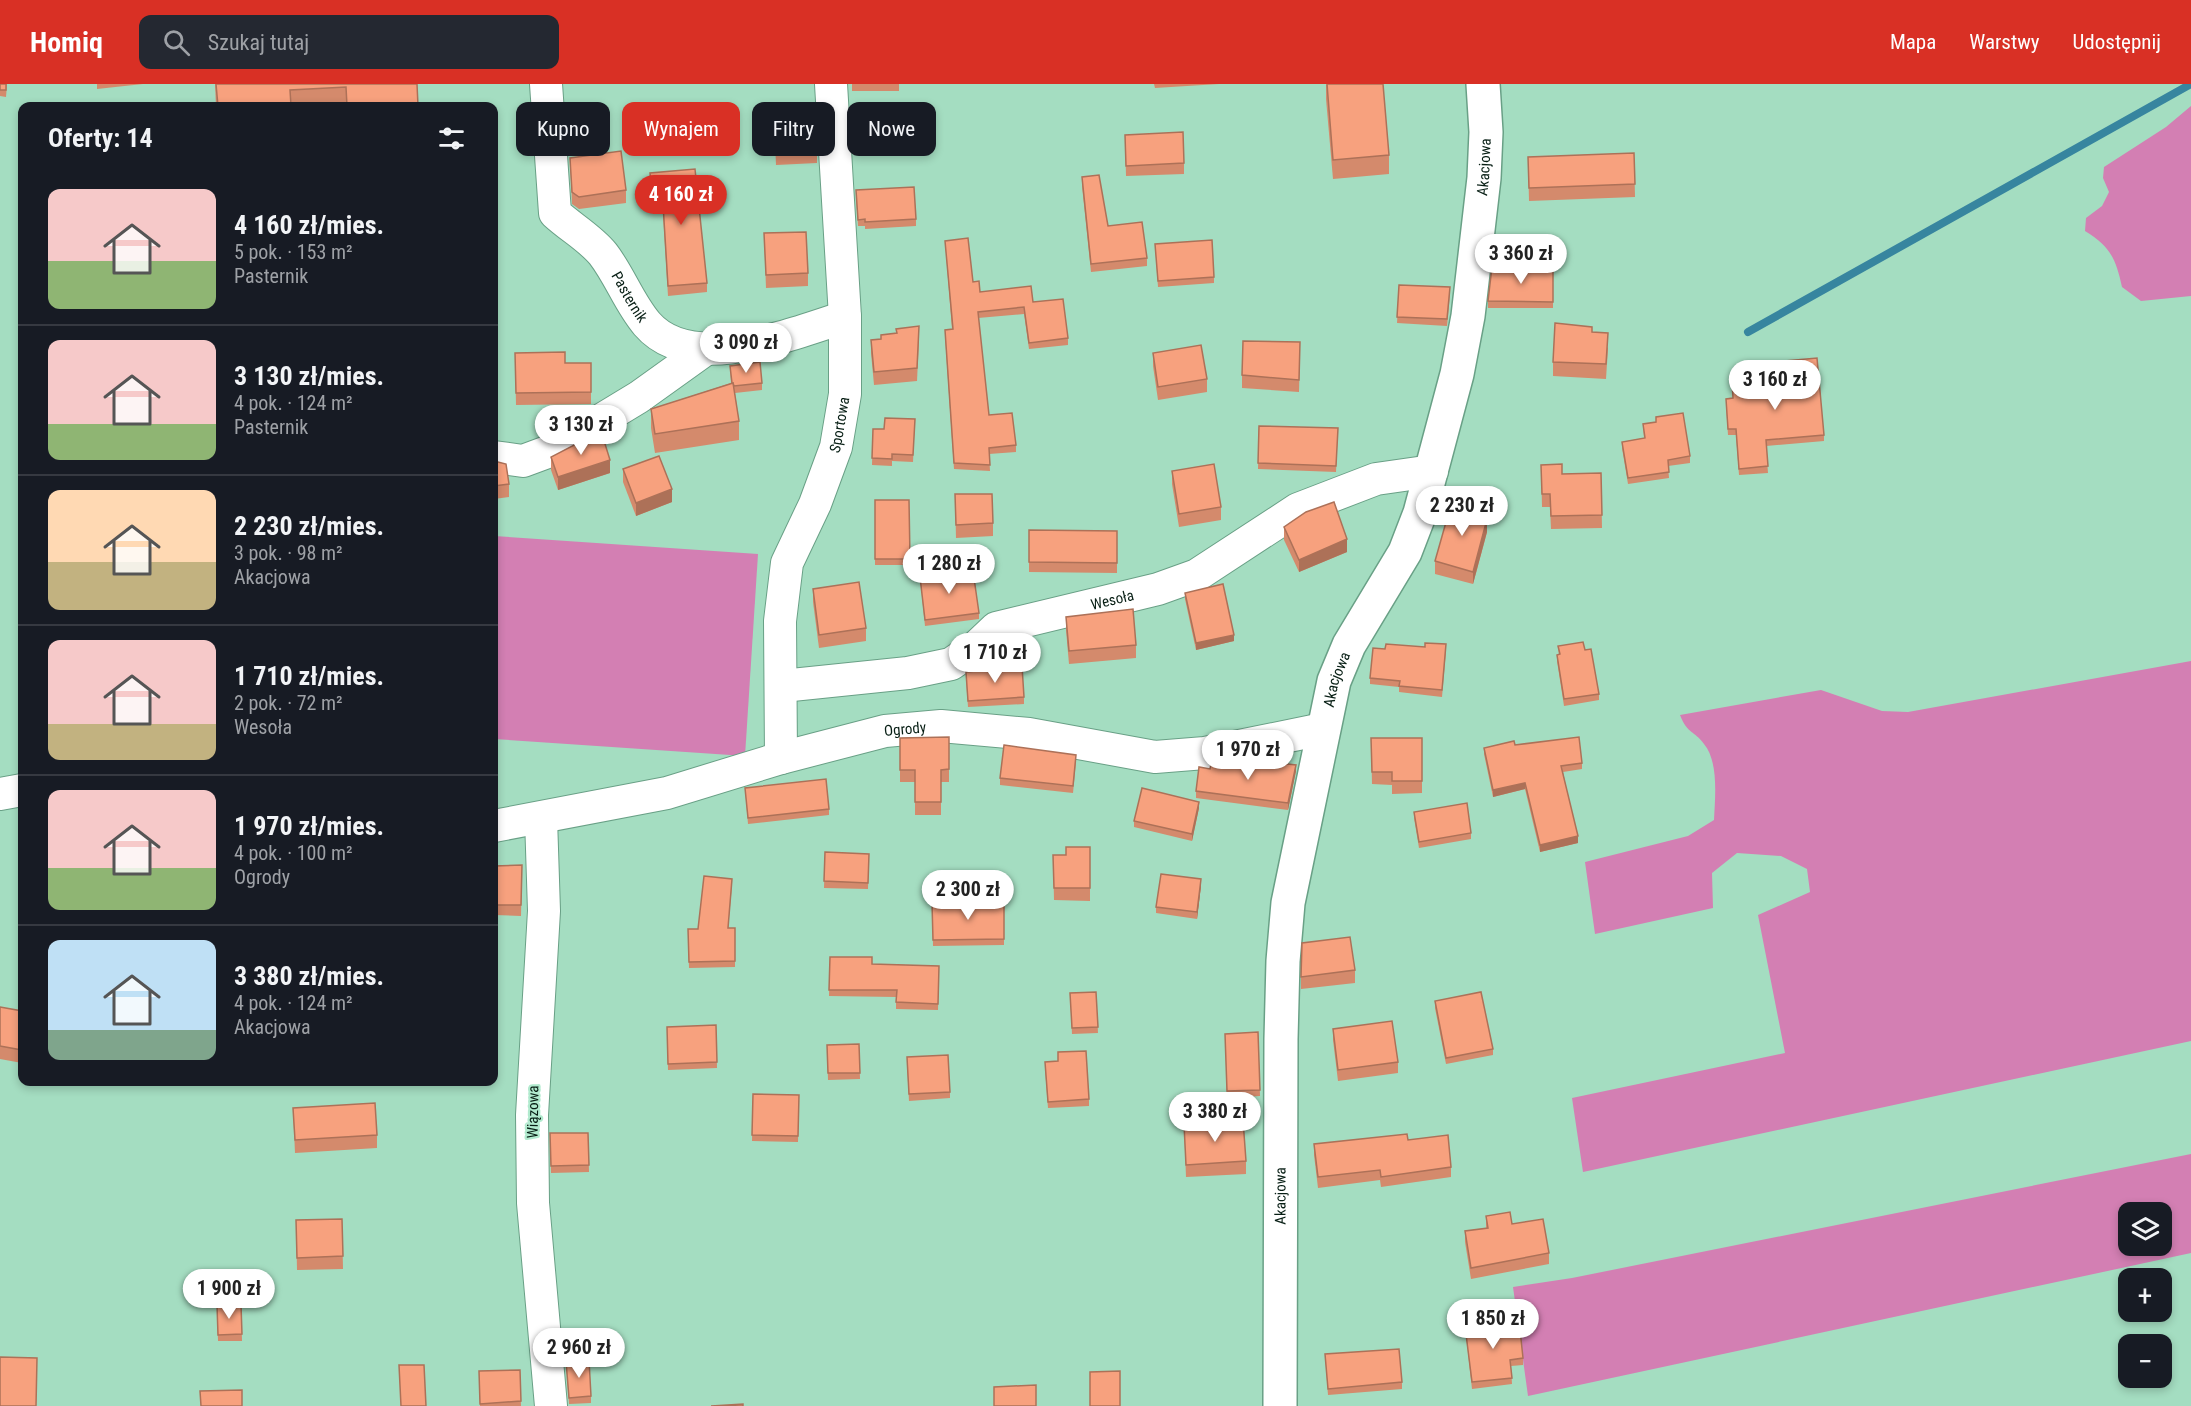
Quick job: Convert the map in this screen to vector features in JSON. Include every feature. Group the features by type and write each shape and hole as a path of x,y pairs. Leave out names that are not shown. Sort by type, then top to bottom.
{"street":[{"name":"Pasternik","path":"546,84 555,213 601,252 621,279 635,308 656,333 691,349 728,348 845,317"},
{"name":"Sportowa","path":"781,758 780,621 787,563 815,504 836,447 845,394 845,317 831,84"},
{"name":"Akacjowa","path":"1280,1406 1283,961 1288,903 1334,681 1349,645 1405,552 1432,471 1457,374 1468,316 1484,178 1486,132 1483,84"},
{"path":"498,458 523,461 550,451 639,398 706,349"},
{"name":"Wesoła","path":"782,686 908,673 951,664 977,646 996,628 1158,589 1197,575 1298,509 1376,479 1432,471"},
{"name":"Ogrody","path":"498,825 667,793 781,758 885,730 941,726 1029,734 1155,757 1205,753 1323,729"},
{"path":"0,794 18,791"},
{"name":"Wiązowa","path":"541,818 544,910 532,1115 533,1203 551,1406"}],"shaded area":[{"path":"2191,106 2191,296 2141,301 2122,287 2111,254 2085,231 2086,218 2102,206 2109,192 2103,178 2104,167 2166,127"},
{"path":"498,536 758,554 745,756 498,739"},
{"path":"2191,661 2191,1041 1583,1172 1572,1098 1785,1053 1758,915 1810,892 1807,869 1781,856 1737,853 1712,873 1713,908 1595,934 1585,862 1688,836 1714,820 1715,780 1712,760 1704,744 1688,729 1680,715 1821,690 1882,711 1908,712"},
{"path":"2191,1154 2191,1253 1528,1396 1513,1287 1572,1278"}],"building":[{"path":"0,84 6,84 6,90 0,90"},
{"path":"216,84 417,84 418,102 347,102 346,87 290,90 291,102 218,102"},
{"path":"1327,84 1383,84 1389,155 1333,160"},
{"path":"1183,132 1184,163 1126,166 1125,135"},
{"path":"621,151 626,190 579,197 572,192 570,158 610,156 610,153"},
{"path":"1634,153 1635,184 1529,188 1528,157"},
{"path":"695,169 707,283 668,286 663,204 653,204 650,173"},
{"path":"1099,175 1108,226 1142,222 1147,258 1091,264 1082,177"},
{"path":"914,187 916,219 865,222 865,219 858,220 856,190"},
{"path":"806,232 808,273 766,275 764,233"},
{"path":"968,238 973,282 979,281 980,292 1031,286 1033,302 1063,299 1068,338 1029,343 1024,307 978,312 989,415 1012,413 1016,445 989,448 990,465 954,463 945,330 953,329 945,241"},
{"path":"1212,240 1214,277 1158,281 1155,244"},
{"path":"1492,267 1553,268 1553,302 1488,301"},
{"path":"1399,285 1450,287 1447,319 1397,317"},
{"path":"1555,323 1592,327 1592,332 1608,333 1606,364 1553,362"},
{"path":"919,326 917,368 874,372 871,340 881,339 881,335 897,333 896,329"},
{"path":"1243,341 1300,342 1299,380 1242,375"},
{"path":"1201,345 1207,379 1158,387 1153,353"},
{"path":"565,352 565,363 591,363 591,392 516,393 515,353"},
{"path":"1817,358 1824,435 1766,440 1768,466 1739,469 1736,429 1728,429 1726,399 1733,398 1732,381 1786,377 1785,361"},
{"path":"760,362 762,383 734,386 730,366"},
{"path":"733,383 739,421 655,434 651,409"},
{"path":"1683,413 1690,456 1668,460 1669,472 1628,478 1622,442 1645,438 1643,424 1656,422 1656,417"},
{"path":"885,418 915,419 913,455 892,454 892,459 872,458 873,429 884,429"},
{"path":"1259,426 1338,428 1336,466 1258,463"},
{"path":"601,431 610,460 558,477 551,457"},
{"path":"659,456 672,489 636,503 623,469"},
{"path":"498,462 506,464 509,484 498,485"},
{"path":"1214,464 1221,507 1179,514 1172,471"},
{"path":"1562,464 1562,474 1601,473 1602,515 1551,516 1550,494 1542,494 1541,465"},
{"path":"955,494 992,494 993,523 956,525"},
{"path":"875,500 909,500 910,559 875,559"},
{"path":"1452,501 1481,508 1479,517 1487,519 1473,572 1435,561"},
{"path":"1334,502 1347,539 1299,560 1284,527 1306,512"},
{"path":"1029,530 1117,531 1117,563 1029,562"},
{"path":"973,571 979,613 925,620 920,577"},
{"path":"859,582 866,628 819,635 813,589"},
{"path":"1223,584 1234,635 1196,643 1185,593"},
{"path":"1133,609 1136,645 1069,651 1066,617"},
{"path":"1583,642 1585,650 1591,649 1599,694 1564,699 1557,655 1560,654 1558,646"},
{"path":"1425,643 1446,644 1442,690 1399,686 1400,681 1370,678 1373,648 1385,649 1386,644 1425,647"},
{"path":"1022,666 1024,697 968,701 966,672"},
{"path":"949,737 949,769 941,770 941,802 915,802 915,770 900,770 900,738"},
{"path":"1579,737 1582,763 1561,766 1578,836 1540,845 1525,783 1493,790 1484,748 1514,741 1515,745"},
{"path":"1371,738 1422,738 1422,781 1392,781 1392,772 1372,772"},
{"path":"1004,745 1076,755 1073,786 1000,778"},
{"path":"1228,761 1259,766 1260,761 1296,765 1288,803 1196,791 1199,767 1210,769 1211,764 1228,764"},
{"path":"826,779 829,809 748,818 745,788"},
{"path":"1142,788 1199,802 1192,834 1134,821"},
{"path":"1467,803 1471,833 1419,842 1414,812"},
{"path":"1066,847 1090,847 1090,888 1054,888 1053,855 1066,855"},
{"path":"825,852 869,854 868,883 824,881"},
{"path":"522,865 521,905 498,905 498,866"},
{"path":"1161,874 1201,879 1197,912 1156,907"},
{"path":"704,876 732,879 728,928 735,928 735,961 689,962 688,929 698,929"},
{"path":"1004,902 1004,939 933,940 932,903"},
{"path":"1350,937 1355,970 1301,977 1302,943"},
{"path":"830,957 872,957 872,964 939,966 938,1004 896,1002 897,990 829,990"},
{"path":"1096,992 1098,1027 1072,1028 1070,993"},
{"path":"1481,992 1493,1049 1446,1058 1435,1001"},
{"path":"0,1007 18,1010 18,1049 0,1046"},
{"path":"1392,1021 1398,1062 1338,1070 1333,1029"},
{"path":"716,1025 717,1062 668,1064 667,1027"},
{"path":"1258,1032 1260,1090 1227,1091 1225,1034"},
{"path":"859,1044 860,1073 828,1073 827,1045"},
{"path":"1086,1051 1089,1099 1048,1102 1045,1062 1058,1061 1058,1052"},
{"path":"948,1055 950,1092 909,1094 907,1057"},
{"path":"753,1094 799,1095 798,1136 752,1135"},
{"path":"375,1103 377,1135 295,1140 293,1108"},
{"path":"1243,1120 1246,1161 1186,1165 1184,1124"},
{"path":"550,1133 588,1133 589,1165 551,1166"},
{"path":"1407,1134 1408,1140 1448,1135 1451,1167 1381,1177 1380,1170 1318,1177 1314,1144"},
{"path":"1510,1212 1512,1224 1543,1219 1549,1253 1471,1268 1465,1231 1488,1228 1486,1216"},
{"path":"342,1219 343,1256 297,1258 296,1220"},
{"path":"217,1305 241,1305 242,1334 218,1335"},
{"path":"1519,1320 1523,1358 1510,1360 1512,1378 1472,1382 1465,1326"},
{"path":"1399,1349 1402,1382 1328,1389 1325,1354"},
{"path":"0,1357 37,1358 36,1406 0,1406"},
{"path":"589,1360 591,1396 569,1398 566,1361"},
{"path":"399,1365 424,1365 426,1406 401,1406"},
{"path":"520,1370 521,1401 480,1404 479,1371"},
{"path":"1120,1371 1120,1406 1090,1406 1090,1372"},
{"path":"1036,1385 1036,1406 994,1406 994,1387"},
{"path":"242,1390 242,1406 201,1406 200,1391"},
{"path":"743,1404 743,1406 711,1406"}],"waterway":[{"path":"1748,332 2191,84"}]}
